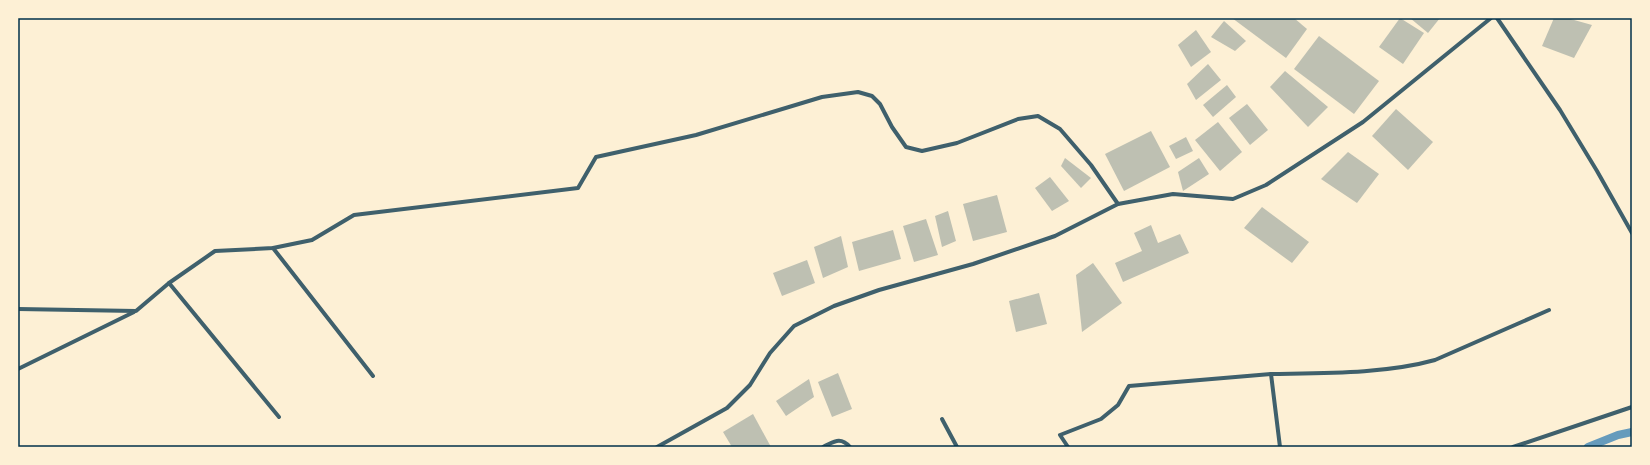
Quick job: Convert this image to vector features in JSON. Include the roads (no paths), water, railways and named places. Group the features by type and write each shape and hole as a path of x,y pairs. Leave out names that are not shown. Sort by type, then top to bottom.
{"street":[{"path":"657,447 727,408 750,385 770,353 794,326 834,306 879,290 973,264 1055,236 1118,204 1173,194 1233,199 1266,185 1362,122 1491,18"},
{"path":"1496,18 1560,110 1597,170 1632,233"},
{"path":"18,369 136,311 169,283 215,251 274,248 312,240 354,215 578,188 596,157 696,135 822,97 858,92 872,96 880,104 892,127 906,147 922,151 957,143 1018,119 1038,116 1060,128 1091,165 1118,204"},
{"path":"274,248 373,376"},
{"path":"169,283 279,417"},
{"path":"18,309 136,311"},
{"path":"1068,447 1060,435 1101,420 1118,405 1129,386 1271,374 1332,373 1418,365 1435,360 1549,310"},
{"path":"1271,374 1280,447"},
{"path":"1513,447 1632,407"},
{"path":"942,419 957,447"},
{"path":"823,447 838,440 846,442 850,447"}],"waterway":[{"path":"1588,447 1618,435 1632,432"}]}
